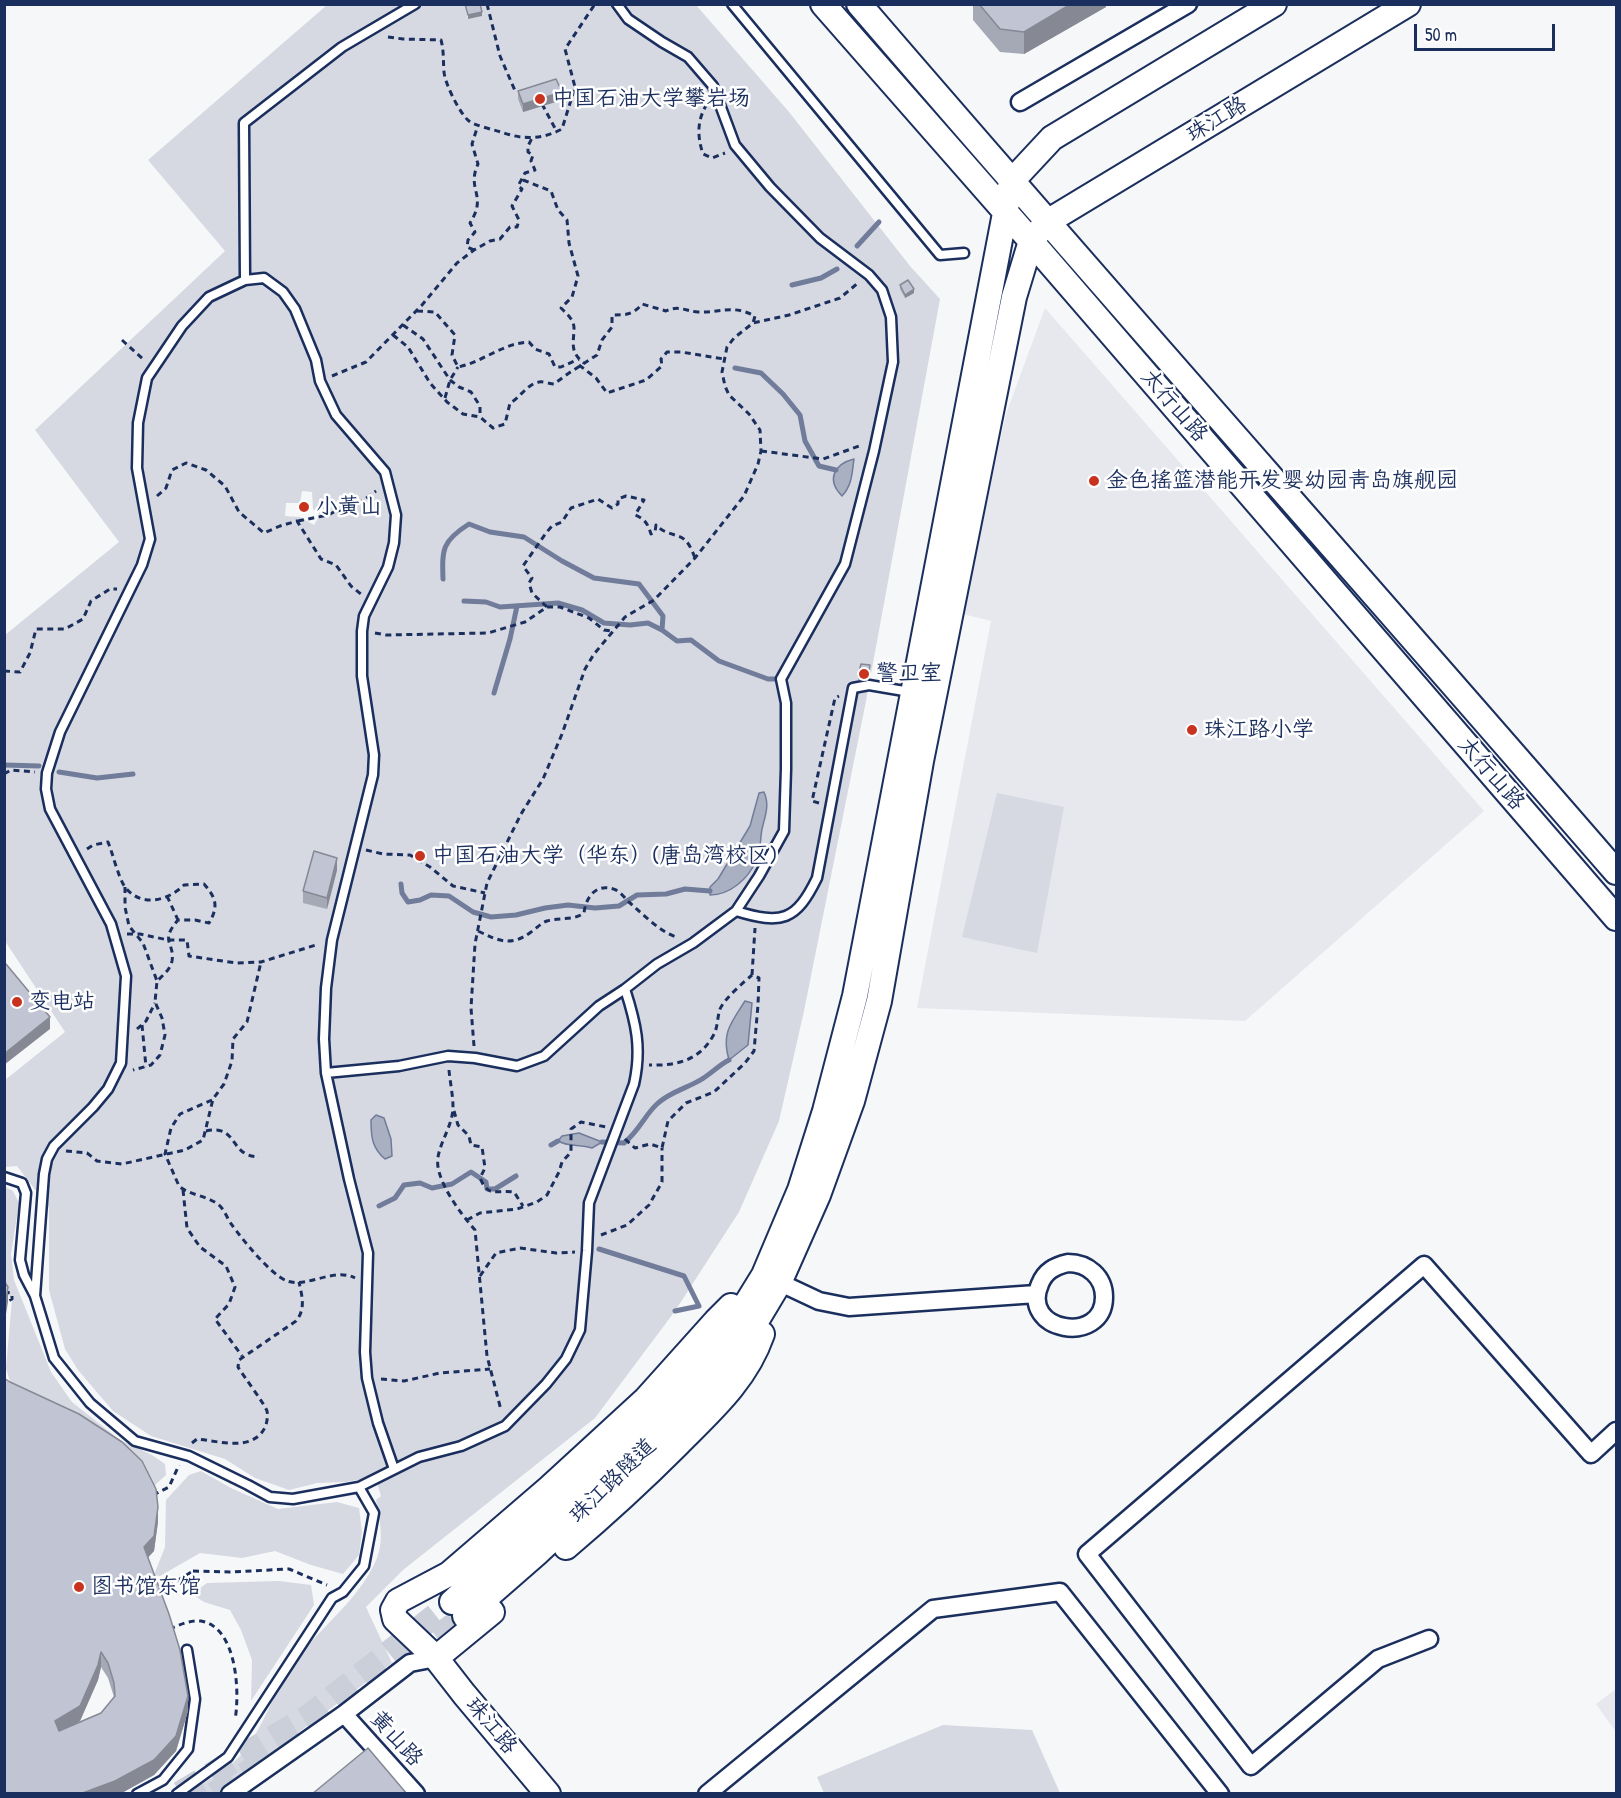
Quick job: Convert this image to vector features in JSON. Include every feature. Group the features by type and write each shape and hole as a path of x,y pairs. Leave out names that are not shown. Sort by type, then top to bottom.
{"main road":[{"name":"太行山路","path":"823,4 1617,918"},
{"name":"太行山路","path":"859,4 1011,182 1400,622 1617,872"},
{"path":"436,1658 460,1640 628,1493 728,1394 756,1350 771,1279 825,1111 855,996 1011,182 1052,138 1274,4"},
{"name":"珠江路","path":"1031,241 1047,222 1408,4"},
{"path":"771,1279 818,1195 852,1101 879,1001 921,761 986,430 1014,297 1031,241"},
{"name":"珠江路","path":"548,1794 436,1658 395,1619 393,1610 398,1601 449,1574 549,1488 646,1399 716,1321 771,1279"},
{"name":"珠江路隧道","path":"459,1609 701,1366 742,1328 771,1279"}],"street":[{"path":"1020,102 1188,4"},
{"path":"1080,1263 1097,1276 1103,1287 1104,1301 1101,1313 1091,1322 1079,1327 1063,1328 1051,1323 1042,1315 1037,1306 1036,1294 1041,1281 1056,1266 1080,1263"},
{"path":"1429,1639 1378,1659 1251,1766 1087,1554 1424,1265 1591,1454 1617,1431"},
{"path":"771,1279 819,1301 849,1306 1036,1294"},
{"path":"707,1794 933,1609 1060,1592 1220,1794"},
{"path":"230,1794 344,1714 410,1663 436,1658"},
{"name":"黄山路","path":"344,1714 416,1794"}],"lane":[{"path":"245,280 244,123 342,47 415,4"},
{"path":"326,1073 399,1066 448,1056 475,1058 517,1066 544,1056 599,1006 736,911 784,831 786,703 781,679 845,564 877,440 893,362 891,317 882,290 869,275 820,238 770,187 735,145 713,86 688,57 628,19 617,4"},
{"path":"732,4 940,255 964,253"},
{"path":"35,1296 47,1159 54,1146 108,1089 121,1063 126,976 111,924 50,809 46,789 47,773 60,732 142,566 150,539 137,468 138,423 147,378 182,326 209,297 245,280 264,278 284,292 295,309 316,360 320,381 336,415 386,472 396,515 394,543 388,567 364,616 362,676 374,755 373,775 332,940 325,998 324,1039 326,1073 368,1253 365,1352 367,1378 378,1423 394,1469"},
{"path":"736,911 772,919 788,915 799,909 806,900 817,878 853,688 869,685 913,693"},
{"path":"4,1177 22,1183 26,1192 20,1260 24,1275 35,1296 54,1358 90,1403 135,1441 186,1456 270,1497 293,1499 359,1487 419,1457 461,1446 505,1426 546,1384 566,1359 580,1330 589,1203 634,1084 639,1064 639,1042 625,989"},
{"path":"177,1794 228,1757 332,1598 343,1592 364,1566 374,1513 359,1487"},
{"path":"137,1794 163,1780 188,1749 195,1699 187,1650"}],"path":[{"path":"487,4 500,56 516,93"},
{"path":"366,33 404,39 441,40 445,53 444,74 454,99 469,122 513,136 532,138 548,136 562,129 575,87 565,49 595,4"},
{"path":"715,92 701,113 697,136 703,154 712,158 723,153 742,153"},
{"path":"538,98 556,132"},
{"path":"474,250 467,247 468,240 475,232 470,223 479,203 473,175 478,164 472,144 478,125"},
{"path":"320,381 366,362 403,325 458,263 474,250 490,241 500,239 510,227 517,227 519,220 512,206 522,189 518,186 525,173 535,170 531,161 533,155 528,152 532,138"},
{"path":"523,180 551,191 558,210 567,220 569,243 578,276 572,297 561,308 570,317 574,327 571,341 579,359 584,363"},
{"path":"475,1058 471,1008 479,923 487,883 547,770 585,669 624,619 654,600 695,558 744,496 752,480 761,451 760,430 729,395 725,386 723,372 727,347 753,323 789,315 840,298 869,275"},
{"path":"393,335 408,347 430,383 444,399 463,414 480,417 493,428 505,424 510,403 519,399 523,391 539,382 554,384 597,355 602,340 612,327 612,315 635,313 642,304 666,311 674,307 683,307 697,312 732,308 755,316 753,323"},
{"path":"416,311 435,312 455,335 452,355 458,367"},
{"path":"403,325 423,339 450,380 471,392 480,406 480,417"},
{"path":"122,340 153,368"},
{"path":"444,399 450,380 458,367 471,364 517,342 528,342 535,349 549,354 555,367 561,367 579,359"},
{"path":"579,365 596,378 607,393 646,380 662,366 661,359 668,352 724,358"},
{"path":"761,451 823,459 877,440"},
{"path":"144,507 165,488 172,470 186,463 206,470 225,486 239,512 264,533 280,526 350,510 388,484"},
{"path":"547,607 532,593 529,583 532,578 523,566 546,533 552,526 562,522 571,508 598,499 612,508 618,504 618,499 626,496 644,500 635,515 648,524 651,534 655,532 656,525 662,531 679,536 687,541 695,558"},
{"path":"297,522 321,559 336,565 351,586 371,601"},
{"path":"4,671 20,672 30,653 36,629 65,629 83,619 91,601 110,589 130,591"},
{"path":"362,631 386,635 488,633 525,622 547,607 560,607 589,618 604,630 614,630"},
{"path":"4,774 11,770 47,773"},
{"path":"75,856 93,845 108,842 125,887 125,907 129,926 143,943 157,981 156,1002 165,1035 160,1055 151,1065 131,1071 121,1063"},
{"path":"356,848 383,854 410,855 453,885 486,893"},
{"path":"125,887 140,899 153,902 177,892 184,885 204,884 214,896 215,912 209,923 178,920"},
{"path":"478,931 498,940 513,942 531,933 543,922 560,917 579,916 584,913 586,901 591,893 600,889 614,889 669,934 693,943"},
{"path":"167,896 178,920"},
{"path":"639,1064 667,1065 684,1062 702,1051 713,1036 721,1007 752,975 755,917"},
{"path":"157,981 168,969 172,959 168,940 170,930 178,920"},
{"path":"114,934 187,940 189,956 236,963 261,962 332,940"},
{"path":"54,1146 69,1153 87,1153 97,1161 122,1164 185,1150 203,1140 213,1099 224,1084 232,1061 233,1039 247,1022 261,962"},
{"path":"588,1238 627,1225 649,1205 662,1182 662,1148 668,1121 686,1103 714,1092 745,1063 754,1051 759,978 752,975"},
{"path":"123,1029 137,1029 142,1025 156,1002"},
{"path":"142,1025 146,1067"},
{"path":"448,1056 453,1109 458,1125 469,1136 471,1145 482,1147 485,1168 480,1178 485,1189 492,1192 504,1190 514,1192 524,1206"},
{"path":"213,1099 180,1114 171,1128 165,1154 179,1186 183,1190 203,1196 220,1206 256,1256 285,1280 299,1282 351,1276 367,1285"},
{"path":"453,1109 438,1157 437,1170 447,1191 466,1221 475,1230 490,1370 505,1426"},
{"path":"466,1221 480,1213 517,1209 537,1202 547,1195 562,1162 571,1152 571,1129 581,1122 616,1129 622,1138 628,1140 635,1148 650,1144 662,1148"},
{"path":"206,1131 218,1128 226,1132 239,1150 248,1157 259,1157"},
{"path":"183,1190 187,1227 200,1247 226,1266 235,1287 229,1304 215,1319 242,1356"},
{"path":"479,1278 496,1253 520,1248 556,1253 587,1251"},
{"path":"148,1498 169,1486 197,1439 229,1444 243,1443 257,1437 263,1431 268,1420 267,1410 238,1367 242,1356 297,1321 302,1314 303,1303 299,1282"},
{"path":"4,1291 12,1294 12,1299 4,1303"},
{"path":"367,1378 404,1381 440,1373 490,1370"},
{"path":"153,1596 193,1571 289,1569 343,1592"},
{"path":"169,1629 188,1621 202,1621 213,1625 224,1638 236,1677 238,1703 234,1725"}],"shaded area":[{"name":"中国石油大学（华东）(唐岛湾校区)","path":"327,5 465,5 468,19 480,5 696,5 789,112 910,266 940,299 866,701 804,1011 779,1121 739,1212 675,1311 595,1418 403,1570 366,1607 392,1663 237,1778 210,1793 189,1793 240,1756 255,1736 290,1669 369,1574 377,1558 380,1544 380,1522 376,1500 381,1496 375,1477 346,1482 317,1483 289,1490 255,1478 225,1459 151,1436 113,1411 78,1370 65,1349 49,1290 49,1208 17,1166 5,1167 5,1080 65,1032 5,941 5,635 119,542 35,430 225,251 148,160","holes":["302,491 312,492 313,509 320,515 314,525 300,517 285,516 286,503 300,503","764,792 757,860 711,887 718,880 750,826 758,793"]},
{"name":"珠江路小学","path":"1045,308 1484,811 1245,1021 917,1008 991,621 963,614 1006,414"},
{"path":"997,793 1064,807 1037,953 962,937"},
{"path":"4,1186 13,1191 19,1203 11,1254 14,1280 51,1372 72,1402 120,1440 152,1455 165,1464 166,1475 153,1487 13,1392 6,1368 12,1299 5,1291"},
{"path":"201,1471 231,1488 278,1509 337,1502 359,1508 362,1532 359,1555 343,1574 275,1551 242,1558 200,1553 160,1576 154,1575 165,1547 166,1500 189,1475"},
{"path":"279,1581 311,1585 314,1605 251,1701 252,1660 241,1630 230,1610 204,1602 192,1594 207,1583"},
{"path":"1616,1689 1616,1732 1596,1704"},
{"path":"943,1725 1032,1730 1060,1793 824,1793 817,1777"}],"water":[{"path":"854,459 850,484 842,496 834,484 834,473 841,465"},
{"path":"764,792 767,801 766,810 759,854 753,868 738,885 724,892 710,895 710,887 718,879 750,826 759,793"},
{"path":"745,1001 752,1003 748,1045 729,1060 727,1035"},
{"path":"376,1115 384,1118 391,1139 392,1156 385,1159 377,1151 372,1137 371,1120"},
{"path":"579,1133 602,1142 592,1148 558,1141 562,1136"}],"building":[{"path":"465,4 480,4 482,12 468,15"},
{"path":"979,4 1071,4 1024,32 1000,29"},
{"path":"556,79 562,92 523,104 518,91"},
{"path":"908,280 914,289 905,295 900,285"},
{"name":"警卫室","path":"861,664 870,665 868,677 858,676"},
{"path":"314,851 337,858 327,898 303,891"},
{"name":"变电站","path":"6,964 50,1017 4,1054 4,965"},
{"path":"4,1281 8,1287 4,1311"},
{"name":"图书馆东馆","path":"4,1378 79,1414 122,1442 142,1461 156,1489 158,1507 154,1536 144,1547 180,1650 188,1696 176,1736 154,1760 115,1781 80,1794 4,1794","holes":["101,1652 108,1663 115,1696 101,1713 59,1731 55,1721 80,1706 98,1665"]},
{"path":"368,1748 407,1794 312,1794"}],"waterway":[{"path":"857,246 879,222"},
{"path":"792,285 821,278 837,269"},
{"path":"735,368 761,373 783,394 800,415 805,441 819,466 836,470"},
{"path":"443,579 445,547 453,536 469,524 490,532 524,537 594,578 639,584 663,616 662,630 677,641 691,640 719,661 768,679 781,679"},
{"path":"464,601 486,602 500,607 558,603 582,610 604,623 630,625 648,623 662,630"},
{"path":"494,693 517,606"},
{"path":"4,765 39,766"},
{"path":"59,772 97,778 133,774"},
{"path":"401,884 402,893 408,902 431,895 449,896 473,912 491,917 516,915 568,905 595,908 619,906 637,895 666,894 685,889 710,891"},
{"path":"602,1142 624,1143 662,1100 702,1079 729,1060"},
{"path":"551,1145 558,1141"},
{"path":"379,1206 395,1198 404,1185 420,1183 432,1188 452,1184 471,1172 486,1182 487,1189 495,1189 516,1176"},
{"path":"599,1249 684,1276 699,1306 675,1311"}],"tunnel":[{"path":"180,1793 309,1716 452,1602"},
{"path":"408,1659 465,1616"},
{"path":"214,1794 263,1763"}],"place":[{"name":"中国石油大学攀岩场","path":"540,99"},
{"name":"金色摇篮潜能开发婴幼园青岛旗舰园","path":"1094,481"},
{"name":"小黄山","path":"304,507"},
{"name":"警卫室","path":"864,674"},
{"name":"珠江路小学","path":"1192,730"},
{"name":"中国石油大学（华东）(唐岛湾校区)","path":"420,856"},
{"name":"变电站","path":"17,1002"},
{"name":"图书馆东馆","path":"79,1587"}]}
